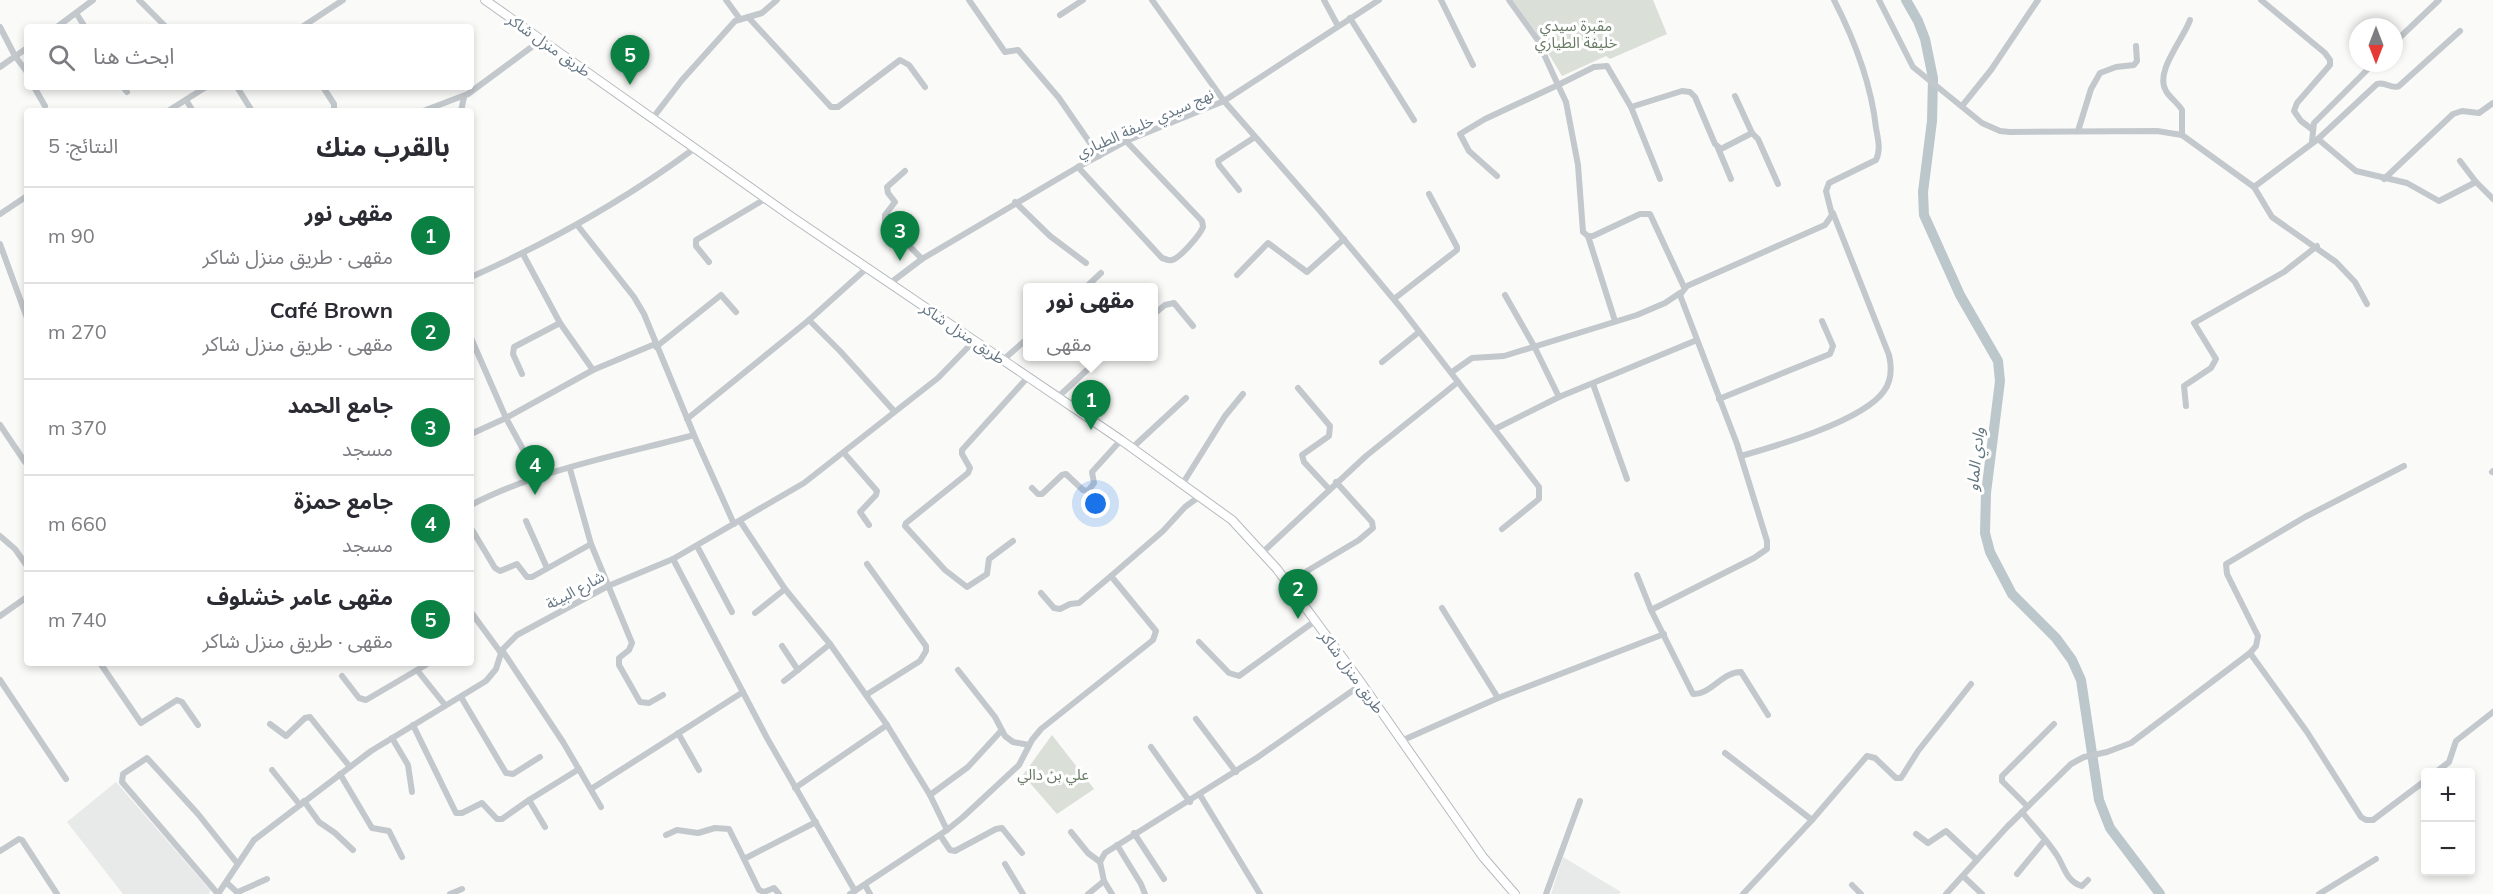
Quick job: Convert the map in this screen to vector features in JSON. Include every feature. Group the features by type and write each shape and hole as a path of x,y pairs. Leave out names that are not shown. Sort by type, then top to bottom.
{"main road":[{"name":"طريق منزل شاكر","path":"485,0 765,198 1121,440 1232,520 1263,552 1287,583 1362,684 1483,857 1515,894"}],"street":[{"path":"61,24 92,0"},
{"path":"139,0 163,24"},
{"path":"307,24 343,0"},
{"path":"726,0 831,107 838,107 900,60 909,65 925,87"},
{"path":"652,118 682,80 735,21 762,14 777,0"},
{"path":"969,0 1005,52 1018,50 1051,88 1099,156"},
{"path":"1060,15 1083,0"},
{"path":"1152,0 1224,101 1394,299 1539,487 1539,499 1502,529"},
{"path":"1324,0 1338,26"},
{"name":"نهج سيدي خليفة الطياري","path":"889,284 922,258 1078,166 1126,141 1224,101 1378,0"},
{"path":"1441,0 1473,65"},
{"path":"1509,0 1537,39 1566,102 1578,165 1582,228 1588,236 1615,321"},
{"path":"1741,456 1850,417 1875,400 1890,381 1892,373 1889,356 1832,213 1826,190 1829,183 1838,177 1872,164 1879,151 1875,117 1864,69 1834,0"},
{"path":"1879,0 1913,68 1982,123 2000,130 2023,132 2157,131 2182,135 2254,187 2272,217 2317,246 2336,262 2355,282 2367,304"},
{"path":"1962,106 1991,70 2038,0"},
{"path":"2261,0 2325,53 2330,60 2330,65 2297,103 2294,111 2301,122 2313,129"},
{"path":"2403,34 2439,0"},
{"path":"76,13 83,24"},
{"path":"1350,18 1414,120"},
{"path":"2182,135 2182,110 2167,93 2164,79 2174,50 2190,20"},
{"path":"0,27 15,57 24,68"},
{"path":"2254,187 2315,140 2377,84 2383,83 2394,88 2399,86 2460,31"},
{"path":"474,90 542,40"},
{"path":"2078,130 2095,80 2107,69 2134,65 2138,61 2136,46"},
{"path":"0,68 24,50"},
{"path":"1497,176 1469,151 1460,134 1485,119 1558,85 1566,79 1604,64 1610,69 1631,107 1660,179"},
{"path":"2365,72 2317,119 2313,129 2315,140 2349,166 2366,175 2407,183 2439,201 2476,182"},
{"path":"36,90 45,106"},
{"path":"173,108 201,90"},
{"path":"239,90 250,108"},
{"path":"324,90 334,104 334,108"},
{"path":"432,108 464,97 474,90"},
{"path":"1631,107 1682,91 1690,92 1695,97 1731,179"},
{"path":"1735,96 1778,184"},
{"path":"462,108 464,97"},
{"path":"186,100 191,108"},
{"path":"2384,179 2453,114 2462,111 2479,113 2493,103"},
{"path":"1718,147 1725,148 1752,134"},
{"path":"1239,190 1218,161 1255,137"},
{"path":"1078,166 1162,258 1175,259 1199,235 1203,227 1202,221 1126,141"},
{"path":"474,276 524,254 578,226 695,148"},
{"path":"2460,161 2476,182 2490,191 2493,199"},
{"path":"904,171 888,184 886,190 895,202 885,215 885,221 922,258"},
{"path":"1394,299 1456,250 1457,247 1429,194"},
{"path":"0,214 24,198"},
{"path":"709,262 696,246 696,240 765,198"},
{"path":"1015,202 1050,236 1086,263"},
{"path":"1452,372 1472,358 1504,356 1652,309 1682,290 1825,225 1832,213"},
{"path":"1588,236 1640,214 1650,214 1682,290 1681,301 1741,456 1767,541 1767,549 1754,558 1651,610"},
{"path":"578,226 634,297 694,435 737,523 785,589 830,644 887,725 930,795 947,830"},
{"path":"1237,274 1268,243 1307,272 1344,239"},
{"path":"0,244 24,309"},
{"path":"2186,406 2184,386 2211,368 2216,359 2194,323 2284,272 2317,246"},
{"path":"524,254 560,323 593,370"},
{"path":"687,419 809,320 867,268"},
{"path":"1090,283 1101,273"},
{"path":"19,293 24,290"},
{"path":"474,433 506,418 593,370 656,345 721,295 736,312"},
{"path":"1504,295 1534,346 1559,397"},
{"path":"1158,311 1165,305 1174,303 1193,326"},
{"path":"809,320 894,411"},
{"path":"1719,399 1830,354 1832,344 1822,321"},
{"path":"522,374 513,354 514,347 560,323"},
{"path":"1382,362 1419,332"},
{"name":"شارع البيئة","path":"218,894 254,840 350,767 392,738 462,697 491,676 502,652 517,634 608,586 673,559 804,483 938,378 975,340"},
{"path":"1496,429 1559,397 1697,340"},
{"path":"1003,360 1023,342"},
{"path":"474,345 506,418 538,477"},
{"path":"1058,397 1098,361"},
{"path":"1013,541 989,559 987,574 967,587 945,570 907,531 905,526 968,473 970,468 962,450 1028,377"},
{"path":"1263,552 1295,524 1336,482 1458,382"},
{"path":"1593,384 1627,479"},
{"path":"1298,388 1330,426 1329,436 1302,455 1305,462 1329,489"},
{"path":"1183,483 1225,416 1244,394"},
{"path":"1132,448 1186,398"},
{"path":"0,424 24,460"},
{"path":"474,504 538,477 694,435"},
{"path":"1032,488 1042,494 1066,474 1083,490 1088,491 1094,483 1092,472 1121,440"},
{"path":"844,453 877,491 860,512 869,525"},
{"path":"1946,894 2022,812 2077,759 2131,743 2250,653 2256,646 2258,636 2227,574 2226,564 2305,517 2404,466"},
{"path":"570,469 591,544 632,643 629,650 619,658 620,665 640,702 649,703 663,695"},
{"path":"1287,583 1359,540 1373,528 1372,522 1336,482"},
{"path":"1041,594 1054,608 1060,609 1079,603 1200,496"},
{"path":"526,521 547,568"},
{"path":"474,533 497,570 517,564 524,576 530,577 591,544"},
{"path":"0,536 15,549 24,562"},
{"path":"697,546 732,612"},
{"path":"673,559 852,892 947,830 1014,770 1041,729 1156,636 1153,626 1111,576"},
{"path":"866,695 920,661 926,651 921,639 867,564"},
{"path":"1637,575 1651,610 1693,694 1700,693 1729,674 1741,672 1768,715"},
{"path":"755,613 785,589"},
{"path":"1,612 24,599"},
{"path":"1442,608 1498,698"},
{"path":"474,616 502,652 579,769 601,807"},
{"path":"1199,642 1229,674 1239,676 1315,621"},
{"path":"1401,741 1498,698 1664,634"},
{"path":"784,681 830,644"},
{"path":"782,646 798,670"},
{"path":"2250,653 2307,732 2361,817 2373,820 2421,784"},
{"path":"102,666 141,723 177,700 182,702 198,725"},
{"path":"342,676 359,698 366,700 424,666"},
{"path":"417,670 445,705"},
{"path":"958,670 995,717 1001,731 1010,740 1029,745"},
{"path":"0,680 66,779"},
{"path":"1112,894 1104,881 1100,862 1105,853 1236,772 1362,684"},
{"path":"1743,894 1812,820 1868,755 1875,758 1896,778 1900,778 1971,684"},
{"path":"591,789 743,692"},
{"path":"462,697 506,773 513,774 540,757"},
{"path":"2441,768 2449,762 2457,741 2493,712"},
{"path":"270,724 286,736 305,718 310,717 350,767"},
{"path":"1196,719 1236,772"},
{"path":"2028,806 2002,781 2002,776 2054,723"},
{"path":"413,725 455,812 462,813 482,803 497,819 502,819 579,769"},
{"path":"795,788 887,725"},
{"path":"930,795 968,767 1001,731"},
{"path":"678,733 699,770"},
{"path":"392,738 408,765 412,792"},
{"path":"1151,747 1190,801"},
{"path":"1725,753 1812,820"},
{"path":"218,894 122,782 123,774 147,758 198,814 237,863"},
{"path":"272,770 319,822 353,850"},
{"path":"340,774 372,828 377,831 387,830 402,857"},
{"path":"1200,795 1260,894"},
{"path":"529,800 544,827"},
{"path":"1546,894 1580,801"},
{"path":"2022,812 2056,854 2061,867 2073,881 2082,886 2088,880"},
{"path":"744,859 816,822"},
{"path":"666,835 677,830 698,833 715,828 729,829 759,890 764,892 774,888 779,894"},
{"path":"940,835 950,850 955,851 1002,828 1022,853"},
{"path":"1916,834 1925,843 1929,843 1946,831 1977,860"},
{"path":"1071,832 1088,853 1100,862"},
{"path":"1134,833 1164,879"},
{"path":"0,851 19,839 22,840 57,894"},
{"path":"2017,874 2045,840"},
{"path":"1117,845 1145,894"},
{"path":"2319,894 2376,859"},
{"path":"1005,864 1023,894"},
{"path":"1963,876 1982,894"},
{"path":"227,883 238,893 267,879"},
{"path":"1088,894 1101,886 1104,881"},
{"path":"865,885 870,894"},
{"path":"1852,885 1861,894"},
{"path":"450,894 462,890"}],"shaded area":[{"path":"116,782 210,890 209,894 123,894 67,822"},
{"path":"1563,857 1621,892 1619,894 1551,894"}],"green space":[{"name":"مقبرة سيدي خليفة الطياري","path":"1513,0 1653,0 1667,34 1610,59 1606,56 1562,76"},
{"name":"علي بن دالي","path":"1052,735 1094,789 1057,814 1023,775"}],"waterway":[{"name":"وادي الماو","path":"1906,0 1925,39 1933,78 1932,121 1923,192 1924,215 1960,295 1998,361 2000,381 1986,493 1985,533 1990,552 2012,594 2056,638 2072,660 2081,680 2099,800 2110,828 2160,894"}],"place":[{"name":"مقهى عامر خشلوف","path":"630,85"},
{"name":"جامع الحمد","path":"900,261"},
{"name":"مقهى نور","path":"1091,430"},
{"name":"جامع حمزة","path":"535,495"},
{"name":"Café Brown","path":"1298,619"}]}
